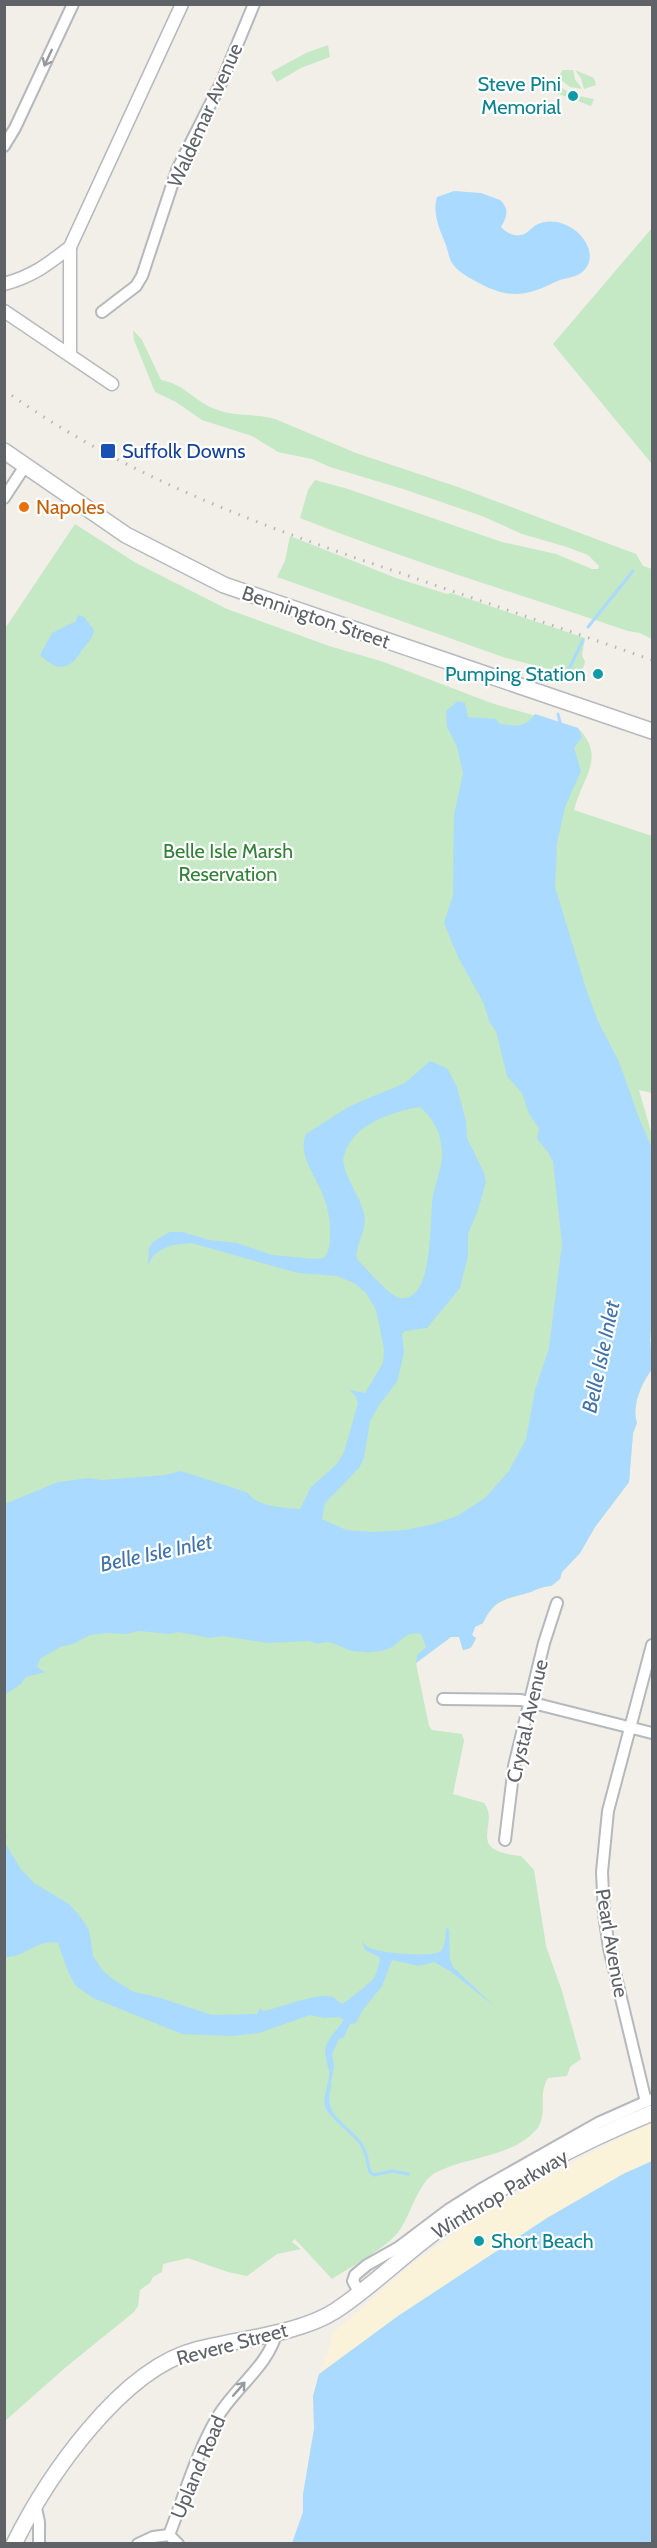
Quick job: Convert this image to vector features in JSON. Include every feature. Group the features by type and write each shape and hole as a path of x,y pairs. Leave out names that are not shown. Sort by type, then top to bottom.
{"main road":[{"name":"Bennington Street","path":"4,451 126,535 224,585 652,732"},
{"name":"Winthrop Parkway","path":"358,2292 424,2240 477,2204 650,2104"},
{"name":"Revere Street","path":"14,2544 35,2504 78,2443 126,2391 155,2369 188,2352 277,2331 326,2316 358,2292"}],"street":[{"path":"4,147 73,4"},
{"path":"4,284 29,277 70,247 182,4"},
{"name":"Waldemar Avenue","path":"102,312 136,286 142,276 177,170 222,81 254,4"},
{"path":"70,247 72,331 70,354"},
{"path":"4,311 112,384"},
{"path":"4,498 25,466"},
{"name":"Crystal Avenue","path":"505,1840 514,1766 557,1603"},
{"name":"Pearl Avenue","path":"650,2104 609,1948 602,1892 602,1854 607,1819 652,1645"},
{"path":"443,1699 530,1702 652,1733"},
{"path":"358,2292 353,2283 354,2276 399,2247 448,2210 598,2123 650,2104"},
{"name":"Upland Road","path":"178,2544 169,2535 214,2422 225,2405 268,2353 277,2331"},
{"path":"35,2504 39,2522 39,2544"},
{"path":"138,2544 153,2537 169,2535"}],"green space":[{"path":"328,45 330,57 301,68 277,82 271,72 306,53"},
{"path":"563,70 573,70 575,79 582,89 570,87 560,79"},
{"path":"575,70 594,78 596,85 584,89 581,78"},
{"path":"554,83 573,95 594,99 591,106 551,91"},
{"path":"652,228 652,464 553,344"},
{"path":"133,330 142,340 161,380 184,389 215,409 275,419 356,453 458,487 636,554 643,566 652,569 652,639 640,633 628,631 422,562 300,518 308,490 315,480 348,489 502,542 556,554 592,569 598,569 599,566 588,555 567,547 522,534 482,516 330,467 312,459 278,452 252,436 202,420 176,402 155,392 134,340"},
{"name":"Belle Isle Marsh Reservation","path":"75,524 136,563 227,609 329,646 384,662 491,703 578,728 586,739 592,758 574,810 652,836 652,1093 639,1090 652,1135 652,1339 650,1337 652,1369 636,1402 637,1423 633,1433 629,1482 595,1527 580,1553 562,1572 560,1579 551,1586 510,1598 495,1606 483,1623 475,1627 472,1635 476,1638 471,1648 463,1650 459,1637 451,1637 416,1663 429,1726 432,1730 462,1734 464,1741 453,1794 484,1803 489,1819 488,1843 493,1849 503,1853 521,1856 534,1870 546,1946 562,1991 581,2059 570,2067 567,2076 548,2078 543,2091 542,2118 536,2130 514,2146 435,2173 423,2184 394,2237 358,2263 332,2279 295,2239 292,2242 301,2249 277,2254 247,2276 188,2258 163,2264 162,2272 153,2277 150,2283 140,2290 138,2306 134,2312 66,2367 5,2421 4,630"},
{"path":"290,536 396,578 447,594 451,593 585,638 582,655 585,662 580,677 506,658 277,577 285,561"}],"sand":[{"name":"Short Beach","path":"652,2123 652,2161 623,2174 547,2218 398,2316 319,2374 331,2344 332,2334 413,2263 478,2217 584,2156"}],"water":[{"path":"454,191 481,193 500,200 506,213 501,227 512,235 523,234 542,223 555,222 567,225 578,232 585,241 590,255 588,265 578,275 525,293 498,291 477,282 460,272 452,263 437,222 435,210 437,197"},
{"path":"78,615 84,617 94,630 90,641 68,665 63,667 46,661 40,655 52,633 76,621"},
{"name":"Belle Isle Inlet","path":"458,701 465,703 468,717 496,719 500,724 511,725 524,724 535,714 578,728 582,737 574,748 581,771 565,807 557,843 555,887 587,992 598,1021 619,1062 652,1148 652,1332 650,1334 652,1369 641,1387 636,1402 637,1423 633,1433 629,1482 595,1527 580,1553 562,1572 560,1579 551,1586 499,1603 491,1610 483,1623 475,1627 472,1635 476,1638 466,1649 463,1650 459,1637 451,1637 416,1663 417,1655 426,1647 421,1634 415,1633 388,1649 358,1652 326,1642 318,1644 309,1641 268,1643 223,1636 210,1638 179,1632 168,1634 140,1631 126,1634 107,1633 90,1635 73,1644 60,1647 40,1659 37,1667 45,1672 26,1677 21,1684 6,1694 5,1701 5,1504 58,1482 89,1478 102,1480 165,1475 181,1471 246,1492 264,1504 300,1509 311,1487 337,1464 344,1452 358,1403 350,1390 365,1393 383,1363 384,1349 376,1310 366,1293 354,1283 337,1276 298,1273 191,1243 172,1245 161,1250 153,1256 148,1265 149,1248 153,1242 170,1232 183,1232 209,1240 237,1243 272,1255 324,1258 329,1245 330,1221 323,1195 308,1165 304,1149 306,1134 350,1106 405,1083 430,1061 447,1068 457,1087 466,1121 467,1138 486,1182 468,1234 468,1256 460,1288 427,1328 405,1331 402,1334 404,1353 397,1382 370,1421 364,1458 359,1468 325,1503 322,1519 346,1530 373,1532 405,1530 457,1516 485,1498 509,1471 526,1439 535,1390 549,1348 562,1244 553,1162 537,1139 539,1128 529,1114 522,1093 507,1076 496,1031 458,957 444,923 453,895 454,815 463,773 457,747 447,727 446,711","holes":["420,1107 438,1132 442,1151 441,1162 433,1196 425,1273 419,1287 411,1296 400,1298 384,1287 357,1259 357,1249 365,1220 343,1161 353,1138 372,1123 408,1109"]},
{"path":"4,1835 7,1836 5,1843 20,1868 34,1883 69,1904 79,1915 89,1930 93,1956 103,1971 134,1992 161,1998 212,2015 257,2014 260,2008 263,2011 320,1996 334,1998 342,2004 371,1981 377,1970 379,1957 365,1950 362,1941 368,1947 382,1951 405,1954 436,1953 441,1951 443,1946 446,1928 449,1929 450,1959 453,1967 494,2006 450,1971 434,1962 419,1966 392,1960 382,1986 362,2011 356,2023 350,2024 332,2054 334,2067 327,2100 335,2118 325,2108 324,2102 329,2077 325,2050 327,2043 344,2020 339,2017 324,2018 310,2015 259,2033 233,2036 182,2034 93,1998 75,1985 58,1943 44,1943 19,1955 5,1957"},
{"path":"652,2161 652,2543 292,2543 303,2512 303,2494 314,2429 313,2396 319,2374 398,2316 547,2218 623,2174"}],"waterway":[{"path":"588,627 633,571"},
{"path":"568,671 583,640"},
{"path":"558,714 560,722"},
{"path":"330,2085 328,2096 331,2113 363,2147 370,2172 374,2175 392,2171 408,2174"}],"railway":[{"path":"4,390 50,421 98,449 197,497 299,538 652,660"}],"place":[{"name":"Steve Pini Memorial","path":"573,96"},
{"name":"Suffolk Downs","path":"108,451"},
{"name":"Napoles","path":"24,507"},
{"name":"Pumping Station","path":"598,674"},
{"name":"Short Beach","path":"479,2241"}]}
